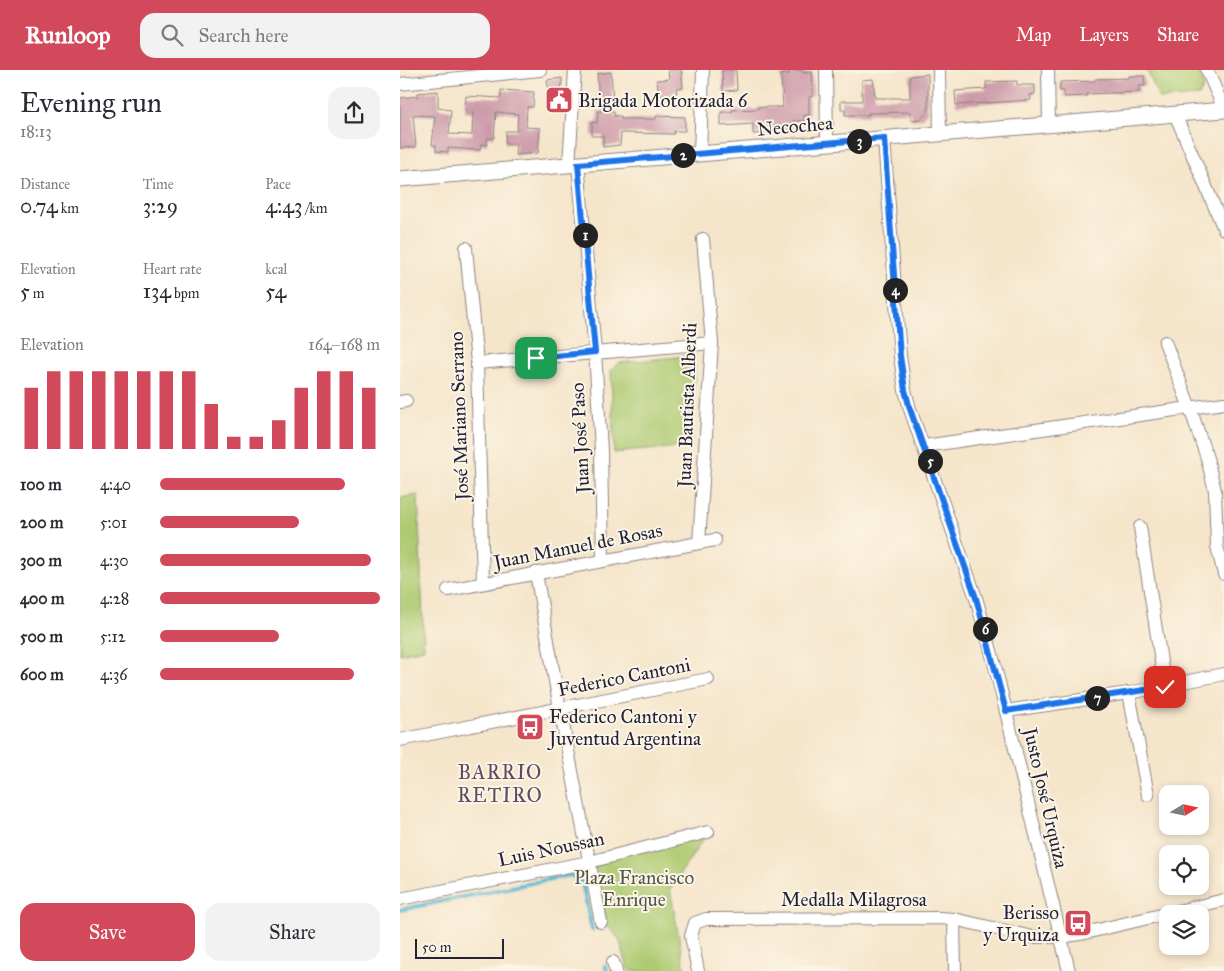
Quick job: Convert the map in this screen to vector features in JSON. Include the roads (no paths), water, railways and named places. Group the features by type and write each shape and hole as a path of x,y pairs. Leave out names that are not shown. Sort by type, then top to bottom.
{"main road":[{"name":"Necochea","path":"400,179 1224,110"}],"street":[{"path":"400,84 540,70"},
{"name":"Juan José Paso","path":"575,70 574,164 595,352 601,450 603,560"},
{"path":"700,154 703,70"},
{"path":"826,70 827,143"},
{"path":"939,70 940,134"},
{"path":"1048,70 1049,125"},
{"path":"1208,70 1224,110"},
{"path":"1175,114 1224,229"},
{"name":"Justo José Urquiza","path":"884,138 900,356 905,390 976,598 1006,711 1068,971"},
{"name":"Juan Bautista Alberdi","path":"699,543 712,343 703,239"},
{"name":"José Mariano Serrano","path":"466,248 478,363 483,583"},
{"path":"1165,342 1207,458 1215,491 1217,546 1224,574"},
{"path":"478,363 712,343"},
{"path":"924,446 1224,403"},
{"path":"1140,527 1165,687"},
{"name":"Juan Manuel de Rosas","path":"448,590 715,540"},
{"path":"536,573 560,709 602,922"},
{"path":"1006,711 1165,687 1224,674"},
{"name":"Federico Cantoni","path":"400,740 708,679"},
{"path":"1129,693 1148,795"},
{"name":"Luis Noussan","path":"400,899 589,862 708,832"},
{"name":"Medalla Milagrosa","path":"698,971 691,936 695,923 706,919 940,918 954,919 1032,937 1061,937 1085,934 1224,900"},
{"path":"954,919 955,971"}],"waterway":[{"path":"400,910 570,875 582,882 592,930"},
{"path":"605,966 607,971"}],"place":[{"name":"Brigada Motorizada 6","path":"559,100"},
{"name":"Federico Cantoni y Juventud Argentina","path":"530,727"},
{"name":"Berisso y Urquiza","path":"1078,923"}],"district":[{"name":"BARRIO RETIRO","path":"500,784"}],"park label":[{"name":"Plaza Francisco Enrique","path":"634,888"}]}
